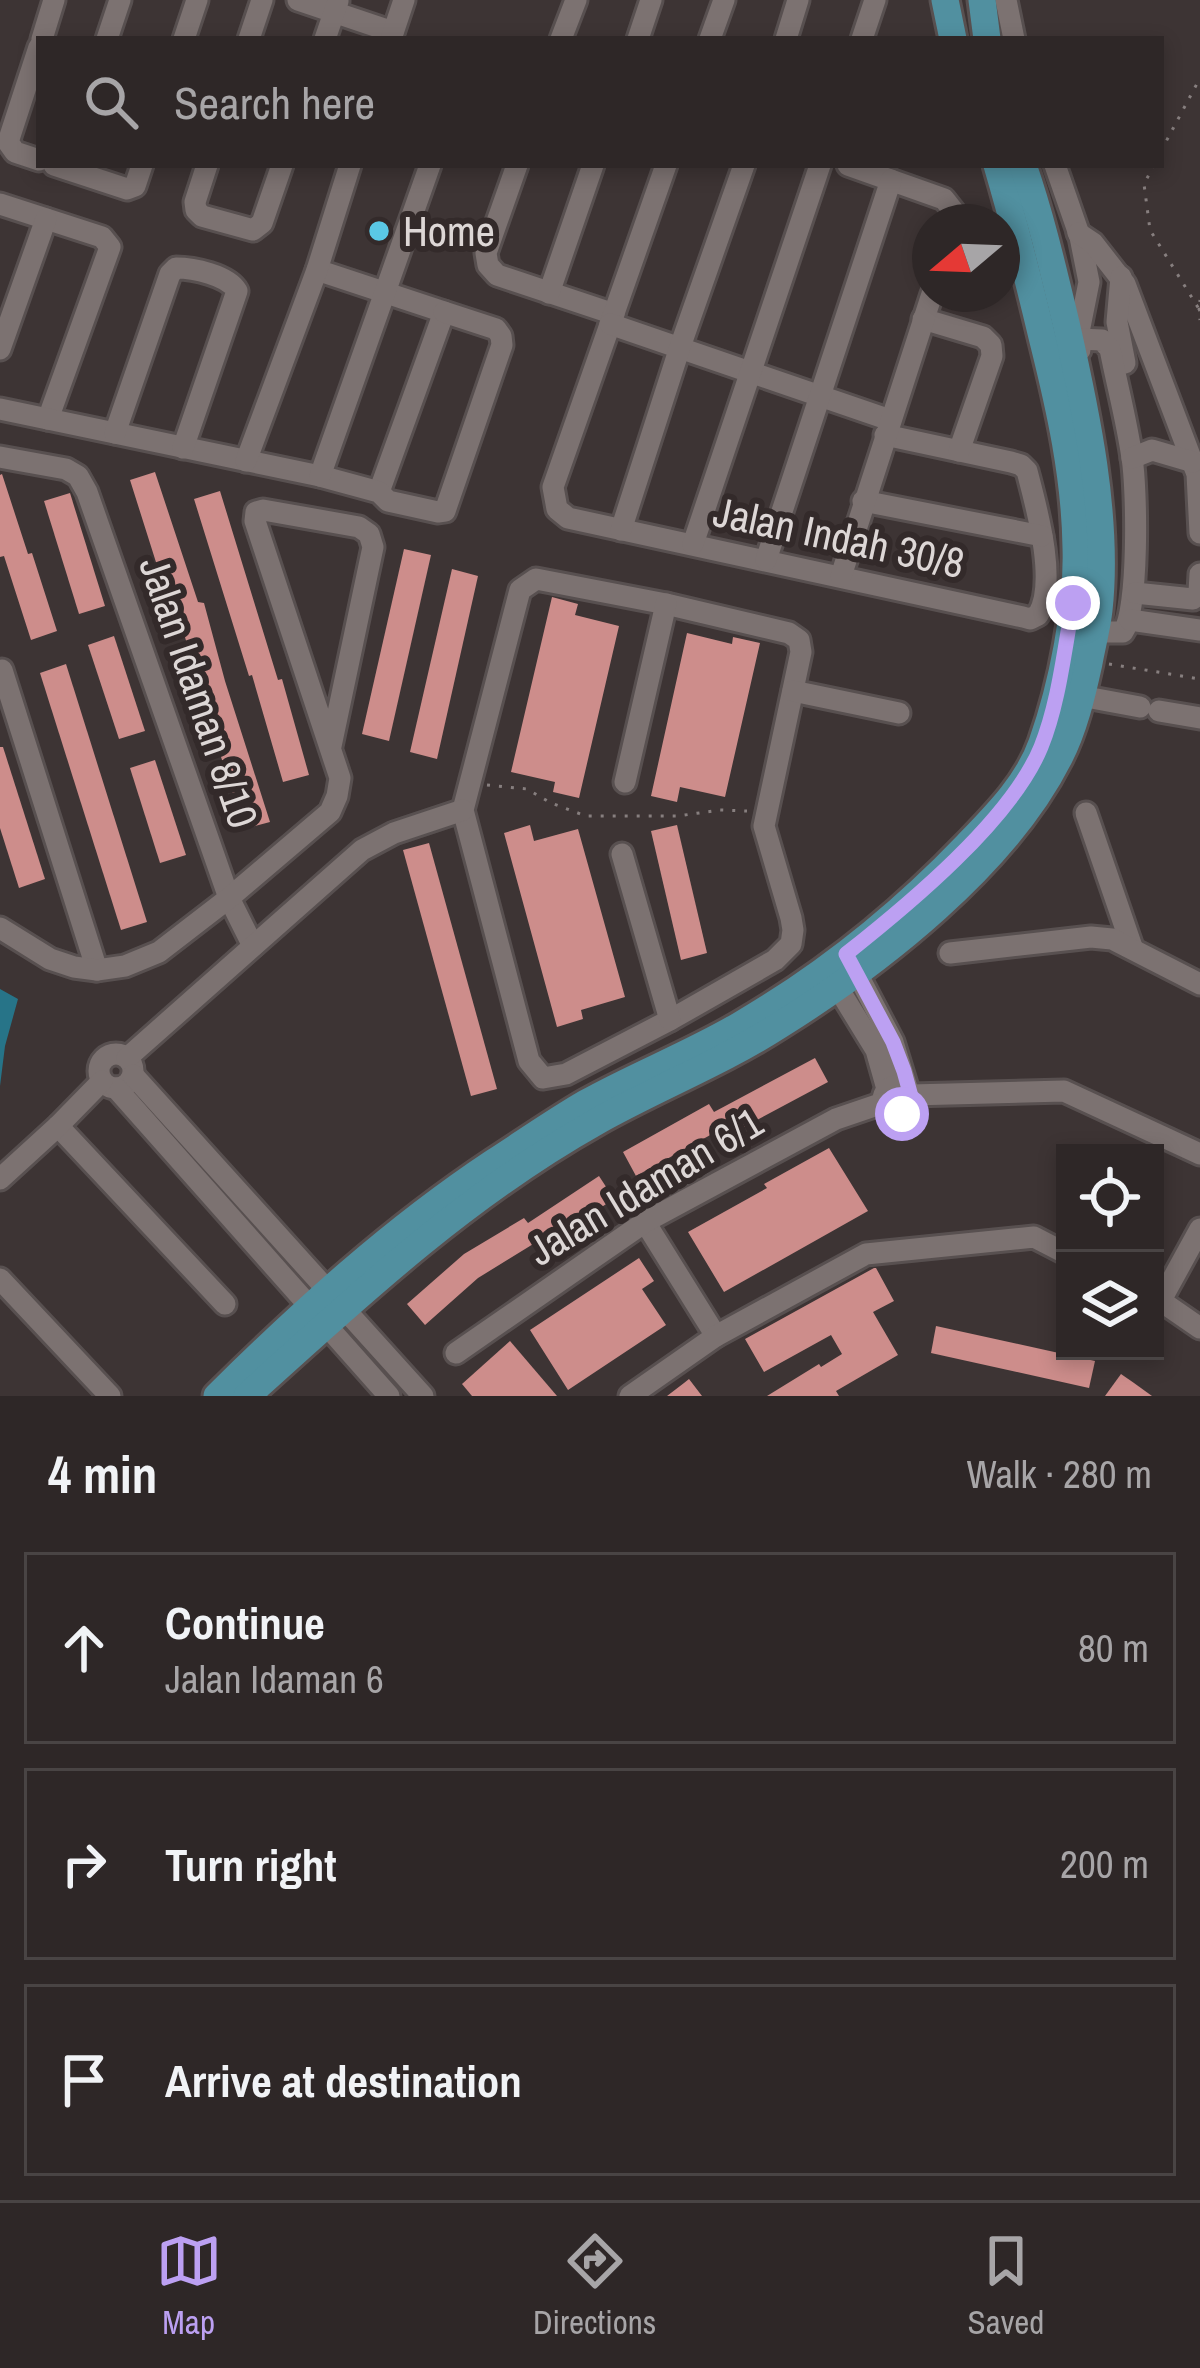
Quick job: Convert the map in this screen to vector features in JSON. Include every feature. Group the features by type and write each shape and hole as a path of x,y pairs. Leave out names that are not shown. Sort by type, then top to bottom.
{"main road":[{"path":"945,0 951,36"},
{"path":"956,0 962,36"},
{"path":"988,36 1003,2"},
{"path":"217,1396 327,1308 502,1182 595,1122 745,1047 841,970 889,949 994,849 1039,791 1060,756 1070,694 1076,549 1071,470 998,168"},
{"path":"1024,168 1041,219 1094,463 1099,608 1092,646 1070,694"},
{"path":"247,1396 327,1308"}],"street":[{"path":"42,36 54,0"},
{"path":"108,36 120,0"},
{"path":"185,36 197,0"},
{"path":"250,36 262,0"},
{"path":"298,0 336,6 392,35 404,0"},
{"path":"563,36 576,0"},
{"path":"639,36 651,0"},
{"path":"711,36 724,0"},
{"path":"787,36 798,0"},
{"path":"863,36 874,0"},
{"path":"1003,2 1013,36"},
{"path":"326,36 336,6"},
{"path":"36,55 8,142 16,152 36,159"},
{"path":"67,168 127,189 135,186 141,168"},
{"path":"207,168 195,206 199,214 248,230 260,227 281,168"},
{"path":"246,461 317,270 349,168"},
{"path":"320,476 429,168"},
{"path":"516,168 486,253 497,275 680,347 820,395 887,427 1021,465 1027,471 1042,536 863,502"},
{"path":"549,292 592,168"},
{"path":"612,319 665,168"},
{"path":"621,530 743,168"},
{"path":"693,544 819,168"},
{"path":"857,168 949,204"},
{"path":"1056,168 1090,282 1079,339 1081,394"},
{"path":"766,560 891,180"},
{"path":"0,204 102,237 110,247 48,419"},
{"path":"0,349 46,219"},
{"path":"1078,233 1093,243 1121,277 1193,462 1200,486 1200,533"},
{"path":"115,433 170,274 179,267 229,281 237,291 184,448"},
{"path":"317,270 496,329 501,336 450,504 445,512 437,512 388,501 379,492 444,312"},
{"path":"1121,277 1117,322 1137,422 1132,458"},
{"path":"841,576 926,312"},
{"name":"Jalan Indah 30/8","path":"612,319 553,487 557,509 568,518 1030,619 1043,608 1045,597 1042,536"},
{"path":"923,319 991,345 992,356 959,451"},
{"path":"1079,339 1102,340 1109,349 1132,458 1135,593 1130,620 1123,632 1092,646"},
{"path":"0,409 379,492"},
{"path":"1132,458 1152,450 1193,462"},
{"name":"Jalan Idaman 8/10","path":"0,457 66,469 78,476 87,492 229,898 253,946"},
{"path":"0,928 50,959 74,967 125,966 159,952 330,812 340,778 255,521 256,512 359,527 372,540 331,746"},
{"path":"1135,593 1193,598 1200,574"},
{"path":"536,580 666,604 789,633 799,640 801,652 764,826 794,931 791,944 775,960 670,1020 566,1074 542,1078 529,1060 464,810 520,590 536,580"},
{"path":"625,782 666,604"},
{"path":"1130,620 1200,630"},
{"path":"2,670 98,970"},
{"path":"793,691 899,713"},
{"path":"1070,694 1200,718"},
{"path":"0,1179 120,1075 253,946 362,850 394,833 464,810"},
{"path":"1086,813 1132,947"},
{"path":"622,854 670,1020"},
{"path":"950,953 1091,937 1112,939 1200,984"},
{"path":"841,970 893,1042 897,1095"},
{"path":"120,1075 327,1308 423,1396"},
{"name":"Jalan Idaman 6/1","path":"456,1353 645,1222 836,1119 897,1095 1064,1091 1200,1154"},
{"path":"58,1126 225,1304"},
{"path":"645,1222 716,1336"},
{"path":"1164,1289 1200,1229"},
{"path":"630,1396 716,1336 866,1254 1034,1237 1063,1252"},
{"path":"0,1279 110,1396"},
{"path":"1164,1303 1200,1328"},
{"path":"327,1308 389,1396"}],"path":[{"path":"1164,146 1200,78"},
{"path":"1152,168 1144,184 1150,230 1199,310"},
{"path":"1200,299 1200,320"},
{"path":"1092,646 1200,679"},
{"path":"470,783 527,789 586,816 678,816 720,810 766,813"}],"water":[{"path":"0,989 18,999 0,1086"}],"building":[{"path":"155,472 198,602 204,603 270,822 244,829 172,591 166,592 161,578 130,480"},
{"path":"2,474 57,631 31,640 4,556 0,557"},
{"path":"220,491 309,775 283,782 194,499"},
{"path":"70,493 105,606 79,614 44,501"},
{"path":"404,549 431,555 389,741 362,734"},
{"path":"452,569 478,576 437,759 410,752"},
{"path":"552,597 578,604 575,615 619,626 579,798 553,792 555,782 511,772"},
{"path":"687,633 732,644 733,637 760,643 725,797 680,787 677,802 651,796"},
{"path":"114,636 145,731 119,739 88,645"},
{"path":"66,664 147,922 121,930 40,673"},
{"path":"0,747 45,879 19,888 0,828"},
{"path":"155,760 186,855 160,863 130,768"},
{"path":"530,825 534,841 578,829 625,997 581,1010 583,1019 557,1027 504,833"},
{"path":"677,825 707,953 681,960 651,831"},
{"path":"429,843 497,1089 471,1096 403,850"},
{"path":"815,1058 828,1082 727,1136 723,1128 636,1176 623,1152 709,1104 714,1112"},
{"path":"829,1148 868,1211 724,1292 688,1232"},
{"path":"599,1176 614,1199 546,1243 543,1238 478,1278 425,1325 407,1304 464,1254 524,1218 528,1223"},
{"path":"639,1258 654,1281 642,1289 666,1325 568,1390 530,1330"},
{"path":"874,1268 894,1301 873,1312 898,1355 836,1391 839,1396 767,1396 842,1354 831,1335 764,1372 745,1339"},
{"path":"936,1326 1056,1352 1056,1360 1095,1361 1089,1388 931,1353"},
{"path":"510,1341 557,1396 472,1396 462,1384"},
{"path":"1121,1374 1134,1383 1152,1396 1105,1396"},
{"path":"689,1379 702,1396 667,1396 684,1383"}],"place":[{"name":"Home","path":"379,231"}],"route":[{"path":"902,1114 912,1100 904,1071 846,954 929,885 1019,787 1041,747 1058,691 1073,603"}]}
